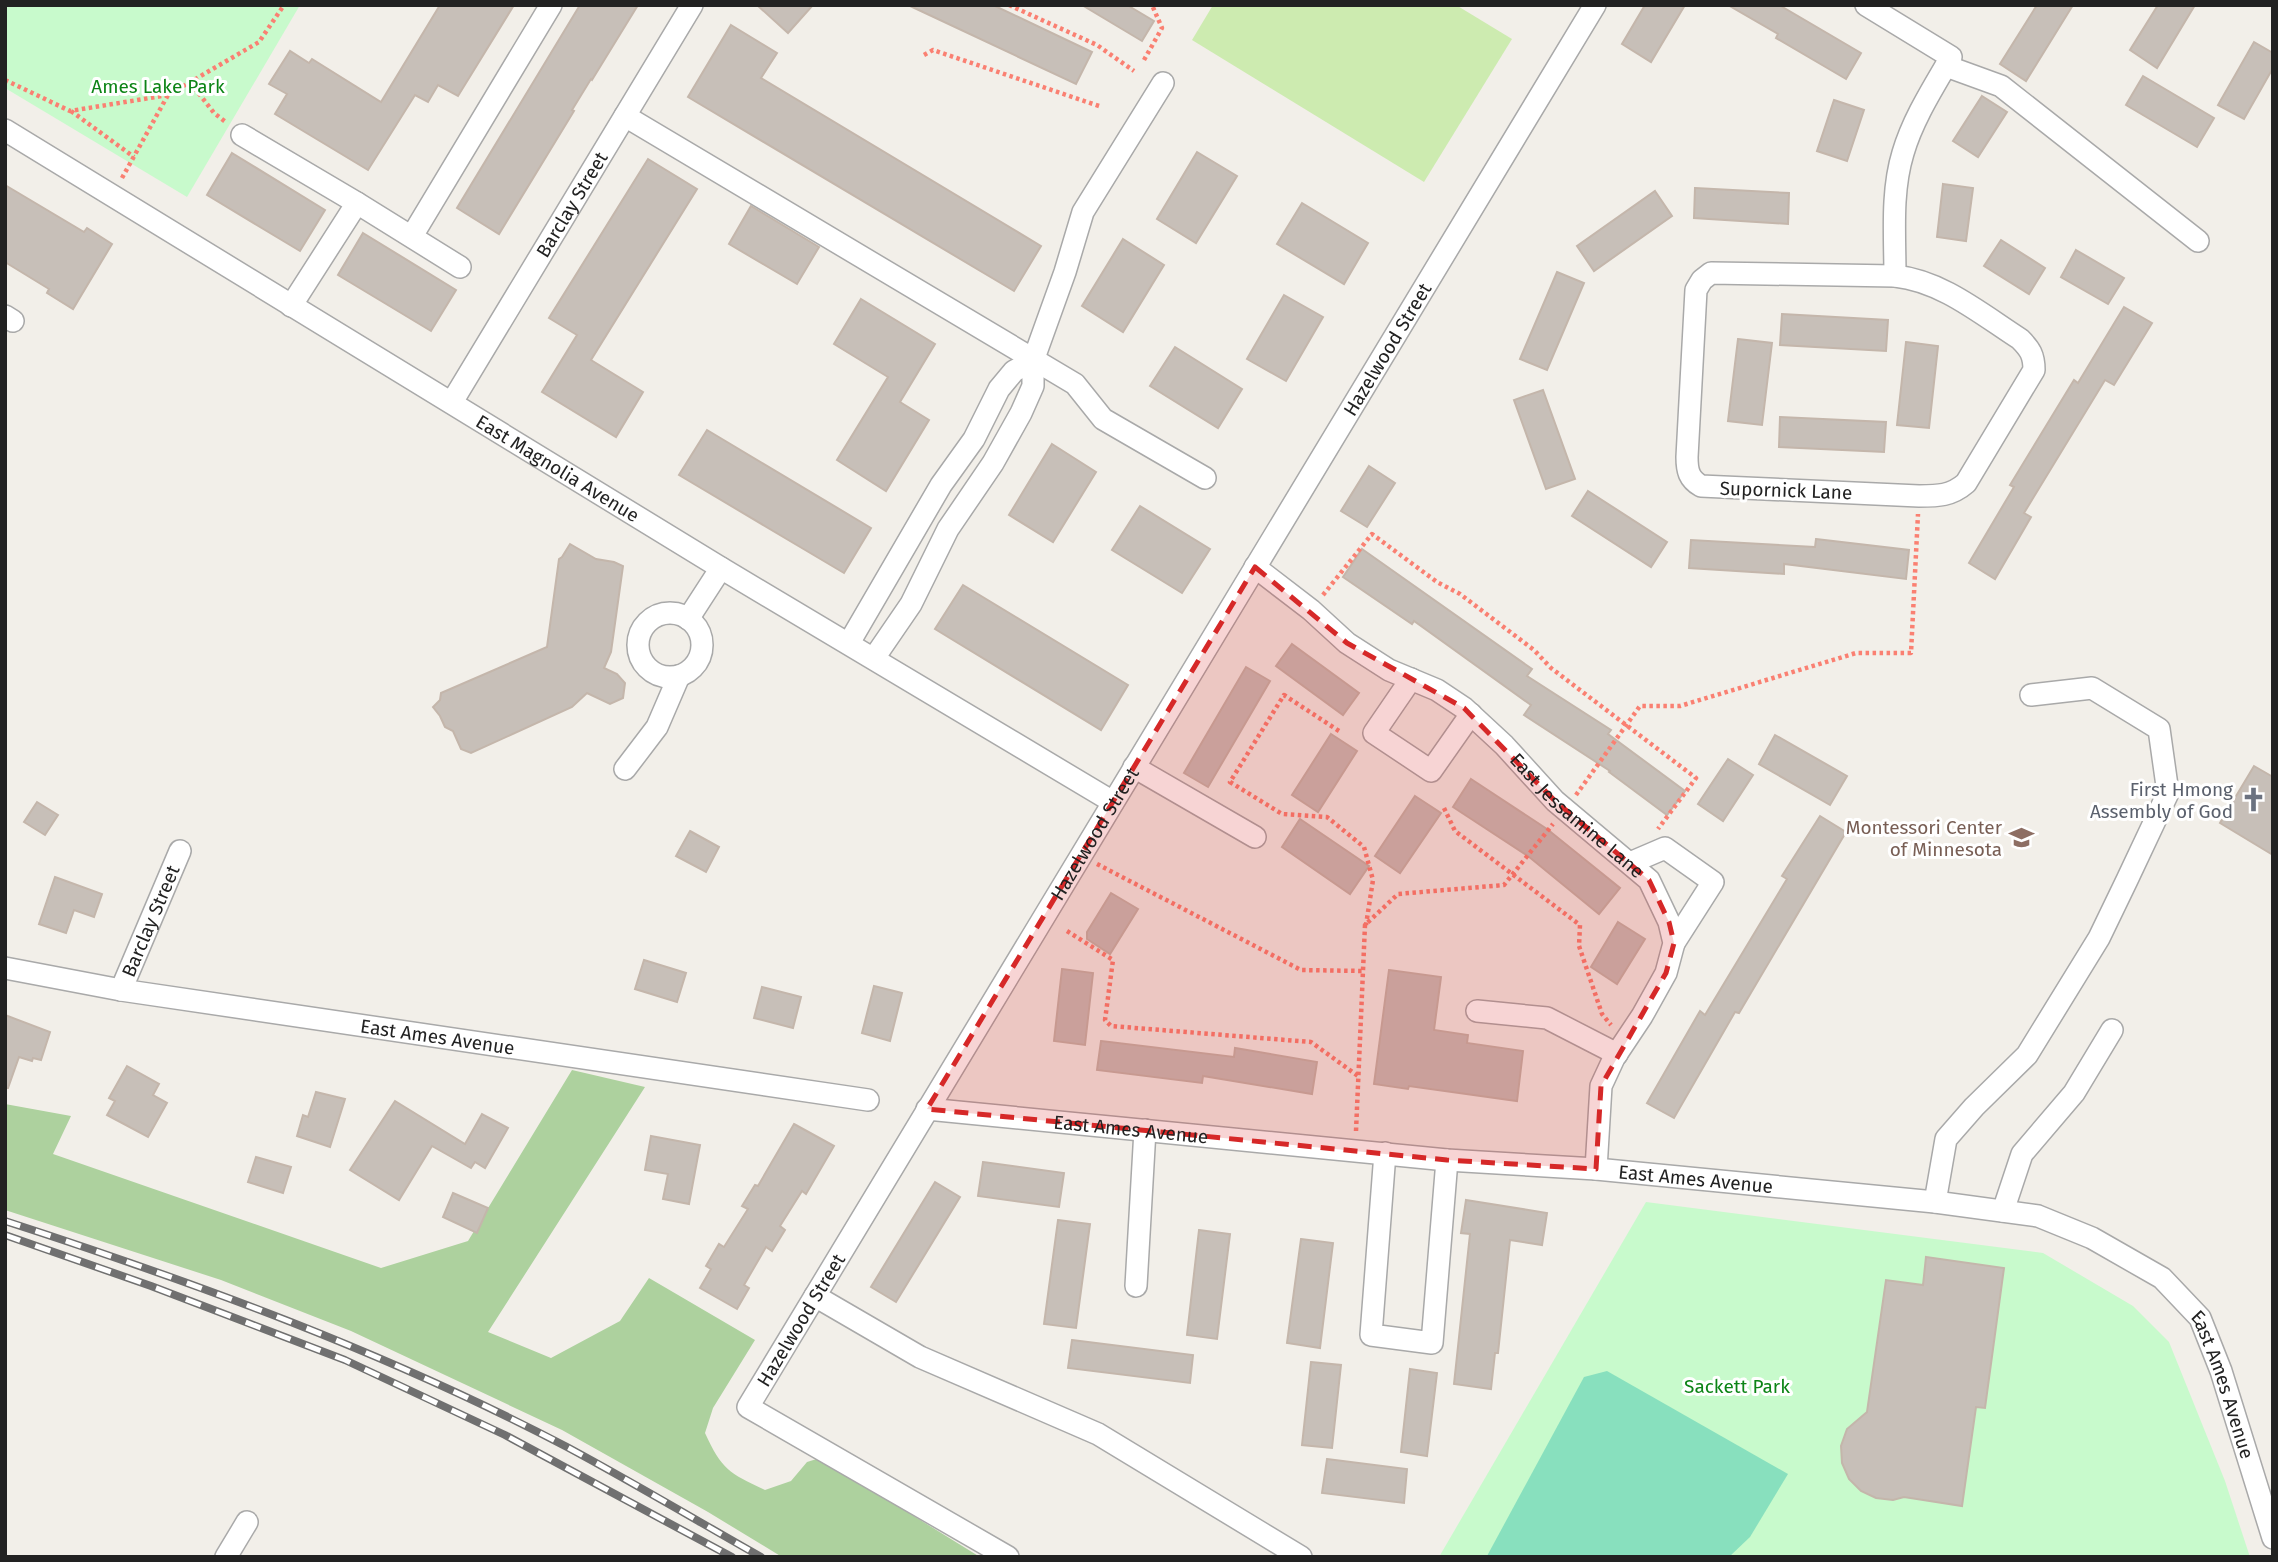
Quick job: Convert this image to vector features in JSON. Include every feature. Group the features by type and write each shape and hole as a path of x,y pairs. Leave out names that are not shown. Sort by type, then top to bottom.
{"street":[{"path":"412,236 551,5"},
{"name":"Barclay Street","path":"452,402 692,5"},
{"name":"Hazelwood Street","path":"1008,1557 748,1407 1595,5"},
{"path":"1866,5 1948,62 2001,86 2198,241"},
{"path":"1895,276 1896,195 1902,154 1915,120 1948,62"},
{"path":"874,658 911,604 948,529 993,463 1021,413 1033,386 1033,361 1083,212 1163,83"},
{"path":"625,116 1075,384 1103,419 1205,478"},
{"name":"East Magnolia Avenue","path":"5,131 721,568 1113,803"},
{"path":"242,135 460,267"},
{"path":"292,306 357,203"},
{"name":"Supornick Lane","path":"1711,273 1915,278 1933,285 2031,348 2034,370 1966,483 1955,492 1943,496 1919,496 1713,488 1692,481 1687,470 1695,301 1696,290 1702,280 1711,273"},
{"path":"849,643 941,485 974,439 999,389 1014,371 1033,361"},
{"name":"East Jessamine Lane","path":"1255,567 1311,610 1347,643 1389,670 1437,690 1471,714 1565,810 1649,880 1669,922 1674,943"},
{"path":"688,619 721,568"},
{"path":"625,769 657,727 679,676 695,664 702,645 700,635 688,619 668,613 648,622 641,630 638,641 642,662 650,670 660,676 679,676"},
{"path":"1411,680 1374,733 1430,771 1471,714"},
{"path":"1936,1202 1946,1139 2027,1055 2099,938 2168,793 2159,729 2092,688 2031,695"},
{"path":"1134,767 1255,837"},
{"path":"1596,1169 1601,1086 1666,973 1674,943 1713,882 1665,848 1630,863"},
{"name":"Barclay Street","path":"121,990 180,851"},
{"name":"East Ames Avenue","path":"5,968 121,990 868,1100"},
{"path":"1477,1011 1547,1018 1621,1048"},
{"path":"2003,1211 2022,1154 2074,1093 2112,1030"},
{"name":"East Ames Avenue","path":"928,1109 1447,1160 1596,1169 1936,1202 2038,1216 2092,1238 2162,1278 2200,1318 2221,1371 2273,1538"},
{"path":"1136,1286 1145,1130"},
{"path":"1385,1153 1371,1335 1432,1343 1447,1160"},
{"path":"815,1296 920,1357 1098,1434 1301,1557"},
{"path":"226,1557 247,1521"}],"path":[{"path":"70,111 168,95 259,42 284,5"},
{"path":"1009,5 1097,45 1134,71"},
{"path":"1144,60 1162,28 1152,5"},
{"path":"924,55 933,50 1102,107"},
{"path":"5,80 70,111 134,157"},
{"path":"190,82 214,113 242,135"},
{"path":"112,197 168,95"},
{"path":"1366,926 1398,894 1504,885 1565,810 1640,706 1679,706 1856,653 1911,653 1919,496"},
{"path":"1311,610 1371,534 1437,582 1460,594 1534,650 1551,668 1696,778 1648,843 1651,854"},
{"path":"1339,730 1284,695 1230,782 1282,814 1327,817 1364,847 1373,880 1366,926 1355,1150"},
{"path":"1444,808 1455,831 1580,925 1579,946 1602,1014 1621,1048"},
{"path":"1080,856 1301,970 1363,971"},
{"path":"1067,931 1113,960 1105,1020 1111,1026 1311,1042 1358,1076"}],"highlighted area":[{"path":"1255,567 1347,643 1464,708 1555,801 1649,880 1669,922 1674,943 1666,973 1601,1086 1596,1169 1447,1160 927,1109"}],"green space":[{"name":"Ames Lake Park","path":"5,5 300,5 187,197 5,88"},
{"path":"1213,5 1456,5 1512,39 1424,182 1192,40"},
{"path":"572,1070 645,1087 488,1332 551,1358 620,1321 649,1278 755,1340 713,1408 705,1433 716,1455 728,1469 765,1490 791,1481 807,1462 820,1458 980,1557 782,1557 562,1430 351,1331 221,1280 5,1210 5,1104 71,1116 53,1154 381,1268 468,1241"},
{"name":"Sackett Park","path":"1646,1202 2043,1253 2133,1306 2169,1342 2225,1481 2250,1557 1439,1557"},
{"path":"1607,1371 1788,1474 1750,1537 1729,1557 1487,1556 1584,1377"}],"building":[{"path":"440,5 514,5 458,96 438,85 428,102 415,95 368,170 275,114 287,94 269,84 290,51 309,63 312,59 381,102"},
{"path":"580,5 638,5 499,234 457,208"},
{"path":"757,5 813,5 788,33"},
{"path":"908,5 993,5 1092,52 1076,84"},
{"path":"1082,5 1127,5 1154,21 1142,41"},
{"path":"1645,5 1685,5 1651,62 1622,44"},
{"path":"1728,5 1779,5 1861,53 1846,79 1776,38 1778,34"},
{"path":"2037,5 2073,5 2026,81 2000,64"},
{"path":"2158,5 2195,5 2157,68 2130,50"},
{"path":"731,25 777,53 761,78 1041,246 1014,291 688,97"},
{"path":"2254,42 2273,53 2273,68 2244,119 2218,105"},
{"path":"2143,76 2214,118 2197,147 2126,105"},
{"path":"1982,96 2007,112 1978,157 1953,141"},
{"path":"1834,100 1864,110 1847,161 1817,151"},
{"path":"1197,152 1237,176 1196,243 1157,219"},
{"path":"232,153 325,210 300,251 207,195"},
{"path":"648,159 697,189 591,360 643,392 616,437 542,392 577,335 549,318"},
{"path":"1943,184 1973,188 1966,241 1937,237"},
{"path":"5,185 84,232 87,228 112,244 73,309 47,293 49,289 5,262"},
{"path":"1695,188 1789,193 1788,224 1694,218"},
{"path":"1655,191 1672,216 1594,271 1577,246"},
{"path":"1302,203 1368,243 1344,284 1277,244"},
{"path":"751,206 819,247 797,284 729,244"},
{"path":"363,233 456,290 431,331 338,275"},
{"path":"1123,239 1164,265 1123,332 1082,306"},
{"path":"2001,240 2045,268 2029,294 1984,266"},
{"path":"2076,250 2124,278 2108,304 2061,277"},
{"path":"1557,272 1584,283 1547,370 1520,359"},
{"path":"1284,295 1323,317 1286,381 1247,359"},
{"path":"861,299 935,344 900,402 929,420 886,491 837,460 888,377 834,344"},
{"path":"2124,307 2152,323 2114,385 2105,380 2024,513 2031,517 1995,579 1969,563 2014,487 2010,485 2074,380 2078,383"},
{"path":"1782,314 1888,320 1886,351 1780,345"},
{"path":"1738,339 1772,343 1762,425 1728,421"},
{"path":"1906,342 1938,346 1929,428 1897,425"},
{"path":"1175,347 1242,389 1218,428 1150,386"},
{"path":"1543,390 1575,479 1546,489 1514,400"},
{"path":"1780,417 1886,422 1884,452 1779,447"},
{"path":"707,430 871,528 844,573 679,475"},
{"path":"1052,444 1096,472 1053,542 1009,515"},
{"path":"1369,466 1395,483 1367,527 1341,511"},
{"path":"1588,491 1667,542 1651,567 1572,516"},
{"path":"1140,506 1210,549 1182,593 1112,550"},
{"path":"1816,539 1909,550 1906,579 1784,564 1784,574 1689,568 1691,540 1815,547"},
{"path":"570,544 596,559 623,566 611,652 604,668 617,674 625,683 623,698 610,704 587,693 572,707 471,753 461,749 453,731 445,727 433,707 440,700 441,693 547,647 559,559"},
{"path":"1362,549 1532,669 1527,676 1611,730 1608,734 1685,791 1667,815 1610,771 1524,715 1531,705 1414,621 1412,624 1343,577"},
{"path":"963,585 1128,685 1101,730 935,629"},
{"path":"1292,644 1359,693 1343,715 1276,666"},
{"path":"1246,667 1270,681 1208,787 1184,773"},
{"path":"1331,734 1357,751 1318,812 1292,795"},
{"path":"1775,735 1847,776 1830,805 1759,764"},
{"path":"1728,759 1753,775 1723,821 1698,804"},
{"name":"First Hmong Assembly of God","path":"2254,766 2273,777 2273,855 2220,823"},
{"path":"1471,779 1547,829 1620,888 1599,914 1528,856 1453,807"},
{"path":"1415,796 1441,813 1400,873 1375,856"},
{"path":"37,802 58,815 45,835 24,822"},
{"path":"1820,816 1846,832 1739,1013 1735,1012 1674,1118 1647,1103 1700,1011 1705,1015 1787,879 1782,876"},
{"path":"1300,819 1369,866 1350,894 1282,847"},
{"path":"690,831 719,847 706,872 676,856"},
{"path":"55,877 102,894 94,917 74,910 66,933 39,924"},
{"path":"1111,893 1138,909 1110,954 1087,939 1087,932"},
{"path":"1618,922 1645,939 1617,984 1591,967"},
{"path":"644,960 686,973 677,1002 635,989"},
{"path":"1062,969 1093,973 1085,1045 1054,1041"},
{"path":"1389,970 1441,977 1434,1030 1468,1035 1467,1043 1523,1051 1517,1101 1409,1086 1408,1089 1374,1084"},
{"path":"874,986 902,993 890,1041 862,1033"},
{"path":"762,987 801,997 793,1028 754,1018"},
{"path":"5,1015 50,1032 41,1060 33,1058 32,1061 19,1057 8,1088 5,1088"},
{"path":"1101,1041 1234,1057 1235,1048 1317,1062 1312,1094 1203,1076 1202,1083 1097,1070"},
{"path":"127,1066 159,1084 153,1095 167,1103 148,1137 107,1115 115,1101 109,1098"},
{"path":"316,1092 345,1099 330,1147 297,1136 303,1115 308,1117"},
{"path":"395,1101 465,1144 482,1114 508,1128 485,1168 475,1162 471,1168 432,1146 399,1200 350,1170"},
{"path":"794,1124 834,1146 806,1194 802,1191 780,1226 785,1230 772,1251 766,1247 744,1285 749,1288 737,1309 700,1288 711,1269 706,1266 719,1244 724,1247 748,1209 742,1206 755,1185 758,1186"},
{"path":"651,1136 700,1145 689,1204 663,1199 668,1174 645,1170"},
{"path":"256,1157 291,1167 283,1193 248,1182"},
{"path":"983,1162 1064,1173 1059,1207 978,1196"},
{"path":"935,1182 960,1197 896,1302 871,1287"},
{"path":"453,1193 488,1208 477,1233 443,1217"},
{"path":"1466,1200 1547,1213 1542,1245 1510,1240 1498,1353 1495,1353 1491,1389 1454,1384 1470,1234 1461,1233"},
{"path":"1058,1220 1090,1224 1076,1328 1044,1324"},
{"path":"1199,1230 1230,1234 1217,1339 1187,1335"},
{"path":"1301,1239 1333,1243 1320,1348 1287,1343"},
{"path":"1926,1257 2004,1268 1985,1408 1976,1407 1962,1506 1904,1497 1893,1500 1876,1498 1861,1491 1849,1479 1842,1463 1841,1446 1847,1429 1867,1412 1886,1280 1923,1285"},
{"path":"1072,1340 1193,1355 1190,1383 1068,1368"},
{"path":"1311,1362 1341,1365 1332,1448 1302,1445"},
{"path":"1410,1369 1437,1373 1427,1456 1401,1452"},
{"path":"1327,1459 1407,1469 1404,1503 1322,1493"}],"railway":[{"path":"5,1221 220,1295 431,1381 567,1447 761,1557"},
{"path":"5,1235 151,1286 345,1360 505,1435 732,1557"}],"place":[{"name":"First Hmong Assembly of God","path":"2253,800"},
{"name":"Montessori Center of Minnesota","path":"2022,838"}]}
